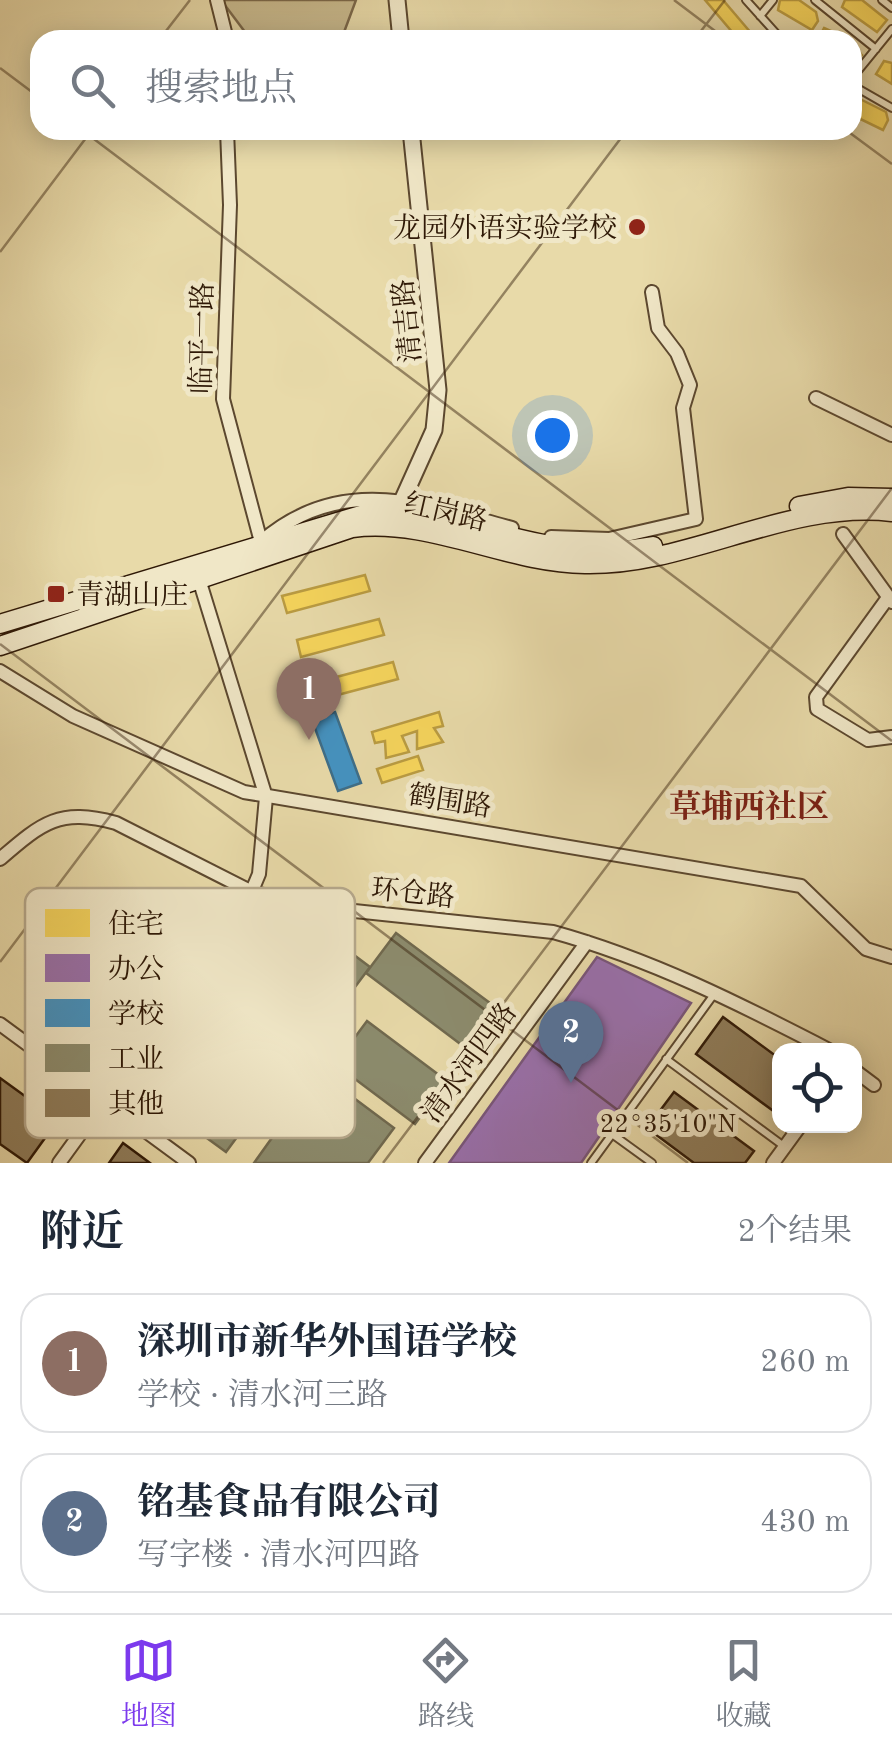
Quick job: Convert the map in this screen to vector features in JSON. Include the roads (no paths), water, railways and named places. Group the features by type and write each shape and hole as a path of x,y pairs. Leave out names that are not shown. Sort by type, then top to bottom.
{"main road":[{"name":"红岗路","path":"0,625 342,517 388,512 424,516 533,545 612,551 662,544 824,500 892,498"},
{"name":"红岗路","path":"0,646 198,576 332,533 373,526 410,529 532,558 598,564 645,560 818,514 892,512"},
{"path":"0,625 8,637 0,646"}],"street":[{"path":"217,0 224,30"},
{"name":"临平一路","path":"227,140 224,399 261,542"},
{"name":"清吉路","path":"402,500 434,430 438,390 412,140"},
{"path":"261,542 282,524 333,504 361,498 402,500 521,531 578,540 628,537 696,519 683,408 690,386 677,354 658,328 652,292"},
{"path":"816,398 892,435"},
{"path":"842,534 890,601 816,697 817,709 868,740 892,738"},
{"path":"198,576 266,797 255,888"},
{"name":"鹤围路","path":"0,671 73,716 208,777 266,797 789,882 810,890 866,949 891,958"},
{"name":"环仓路","path":"0,859 62,815 96,818 116,823 244,888"},
{"name":"环仓路","path":"355,911 554,932 716,992 815,1043"},
{"name":"清水河四路","path":"431,1161 587,942"},
{"path":"0,1024 25,1042"},
{"path":"862,1076 874,1085"},
{"path":"773,1163 795,1133"},
{"path":"59,1163 77,1138"},
{"path":"155,1138 189,1163"}],"lane":[{"path":"746,0 773,30"},
{"path":"760,16 773,0"},
{"path":"816,0 853,30"},
{"path":"882,0 892,8"},
{"path":"862,66 892,29"},
{"path":"862,38 876,49"},
{"path":"862,92 892,108"},
{"path":"591,1163 716,992"},
{"path":"666,1058 785,1146"},
{"path":"612,1134 652,1163"}],"place":[{"name":"龙园外语实验学校","path":"637,227"},
{"name":"青湖山庄","path":"56,594"},
{"name":"深圳市新华外国语学校","path":"309,740"},
{"name":"铭基食品有限公司","path":"571,1083"}],"district":[{"name":"草埔西社区","path":"749,806"}]}
